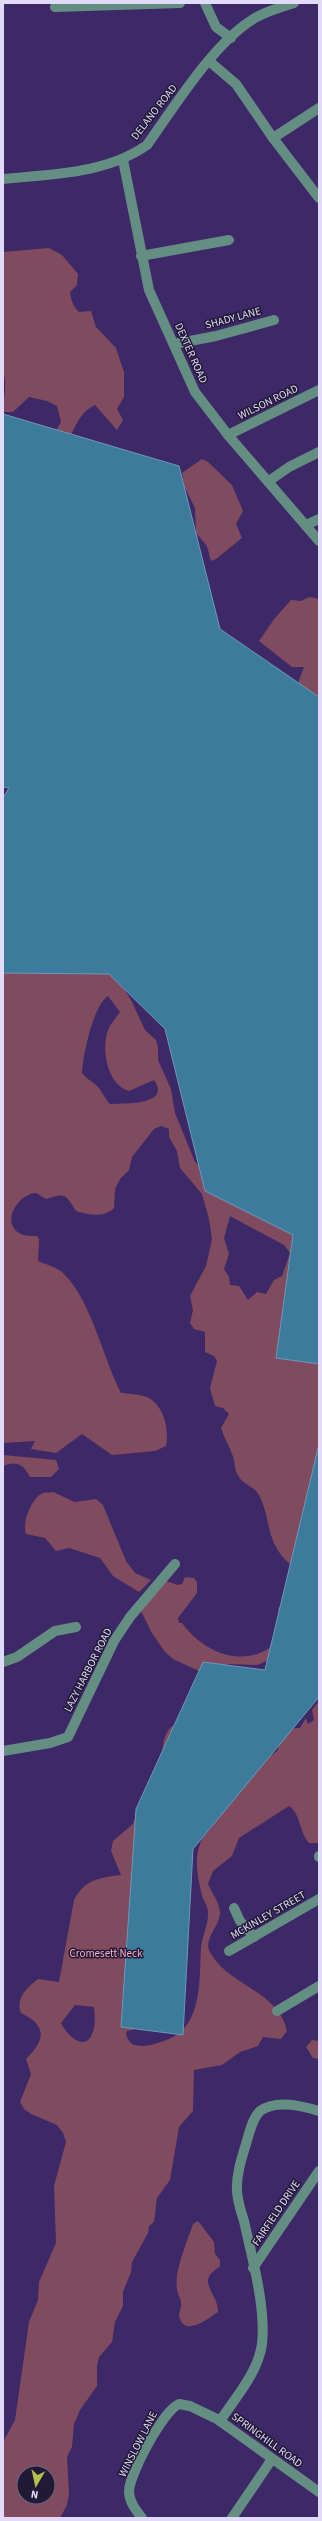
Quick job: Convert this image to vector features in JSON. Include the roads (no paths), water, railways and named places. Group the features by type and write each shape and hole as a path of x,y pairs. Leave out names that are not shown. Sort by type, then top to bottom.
{"street":[{"path":"54,7 180,3"},
{"path":"205,3 216,26 231,38"},
{"name":"DELANO ROAD","path":"3,179 105,166 123,160 146,145 209,61 231,38 262,14 293,3"},
{"path":"209,61 236,84 273,138 319,198"},
{"path":"273,138 319,108"},
{"name":"DEXTER ROAD","path":"123,160 149,290 195,392 228,435 319,541"},
{"path":"141,256 229,240"},
{"name":"SHADY LANE","path":"174,344 216,336 274,320"},
{"name":"WILSON ROAD","path":"228,435 319,390"},
{"path":"269,481 289,467 319,452"},
{"path":"306,525 319,519"},
{"name":"LAZY HARBOR ROAD","path":"3,1751 50,1743 68,1737 114,1641 130,1618 175,1564"},
{"path":"3,1662 22,1654 55,1631 76,1627"},
{"name":"MCKINLEY STREET","path":"229,1951 319,1899"},
{"path":"234,1908 240,1921 254,1937"},
{"path":"277,2011 319,1986"},
{"name":"FAIRFIELD DRIVE","path":"220,2420 250,2376 259,2358 262,2344 261,2323 253,2268 237,2185 241,2162 254,2121 260,2112 285,2104 304,2106 319,2111"},
{"name":"FAIRFIELD DRIVE","path":"253,2268 319,2171"},
{"name":"WINSLOW LANE","path":"142,2518 132,2504 130,2484 164,2417 179,2404 190,2406 220,2420"},
{"name":"SPRINGHILL ROAD","path":"220,2420 319,2492"},
{"path":"232,2518 272,2459"}],"water":[{"path":"3,414 179,466 220,629 319,697 319,1364 276,1358 293,1235 205,1191 165,1029 109,974 3,973 3,798 9,788 3,787"},
{"path":"319,1444 319,1697 193,1849 183,2035 121,2027 136,1809 203,1662 265,1670"}],"park label":[{"name":"Cromesett Neck","path":"106,1953"}]}
